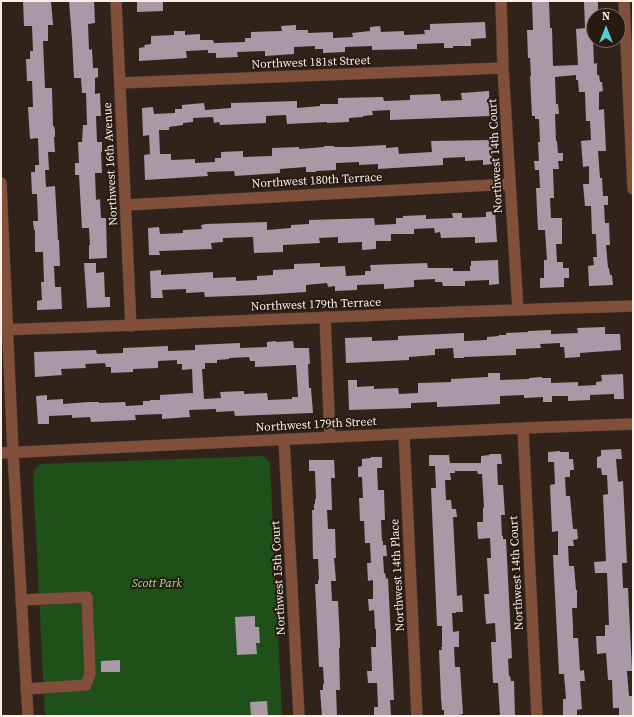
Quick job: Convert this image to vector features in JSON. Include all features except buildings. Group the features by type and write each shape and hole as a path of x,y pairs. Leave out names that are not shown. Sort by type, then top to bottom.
{"street":[{"name":"Northwest 16th Avenue","path":"116,1 131,326"},
{"name":"Northwest 14th Court","path":"501,1 503,68 518,310"},
{"path":"624,1 630,61 633,189"},
{"name":"Northwest 181st Street","path":"120,83 503,68"},
{"path":"1,183 4,330 13,453 28,716"},
{"name":"Northwest 180th Terrace","path":"126,205 510,184"},
{"name":"Northwest 179th Terrace","path":"4,330 633,306"},
{"path":"325,317 330,437"},
{"name":"Northwest 179th Street","path":"1,453 633,424"},
{"name":"Northwest 14th Court","path":"523,428 537,716"},
{"name":"Northwest 14th Place","path":"404,434 417,716"},
{"name":"Northwest 15th Court","path":"284,440 299,716"},
{"path":"21,600 87,597 90,674 86,685 26,689"}],"green space":[{"name":"Scott Park","path":"261,456 266,458 270,463 282,716 45,716 33,475 36,468 41,464"}]}
